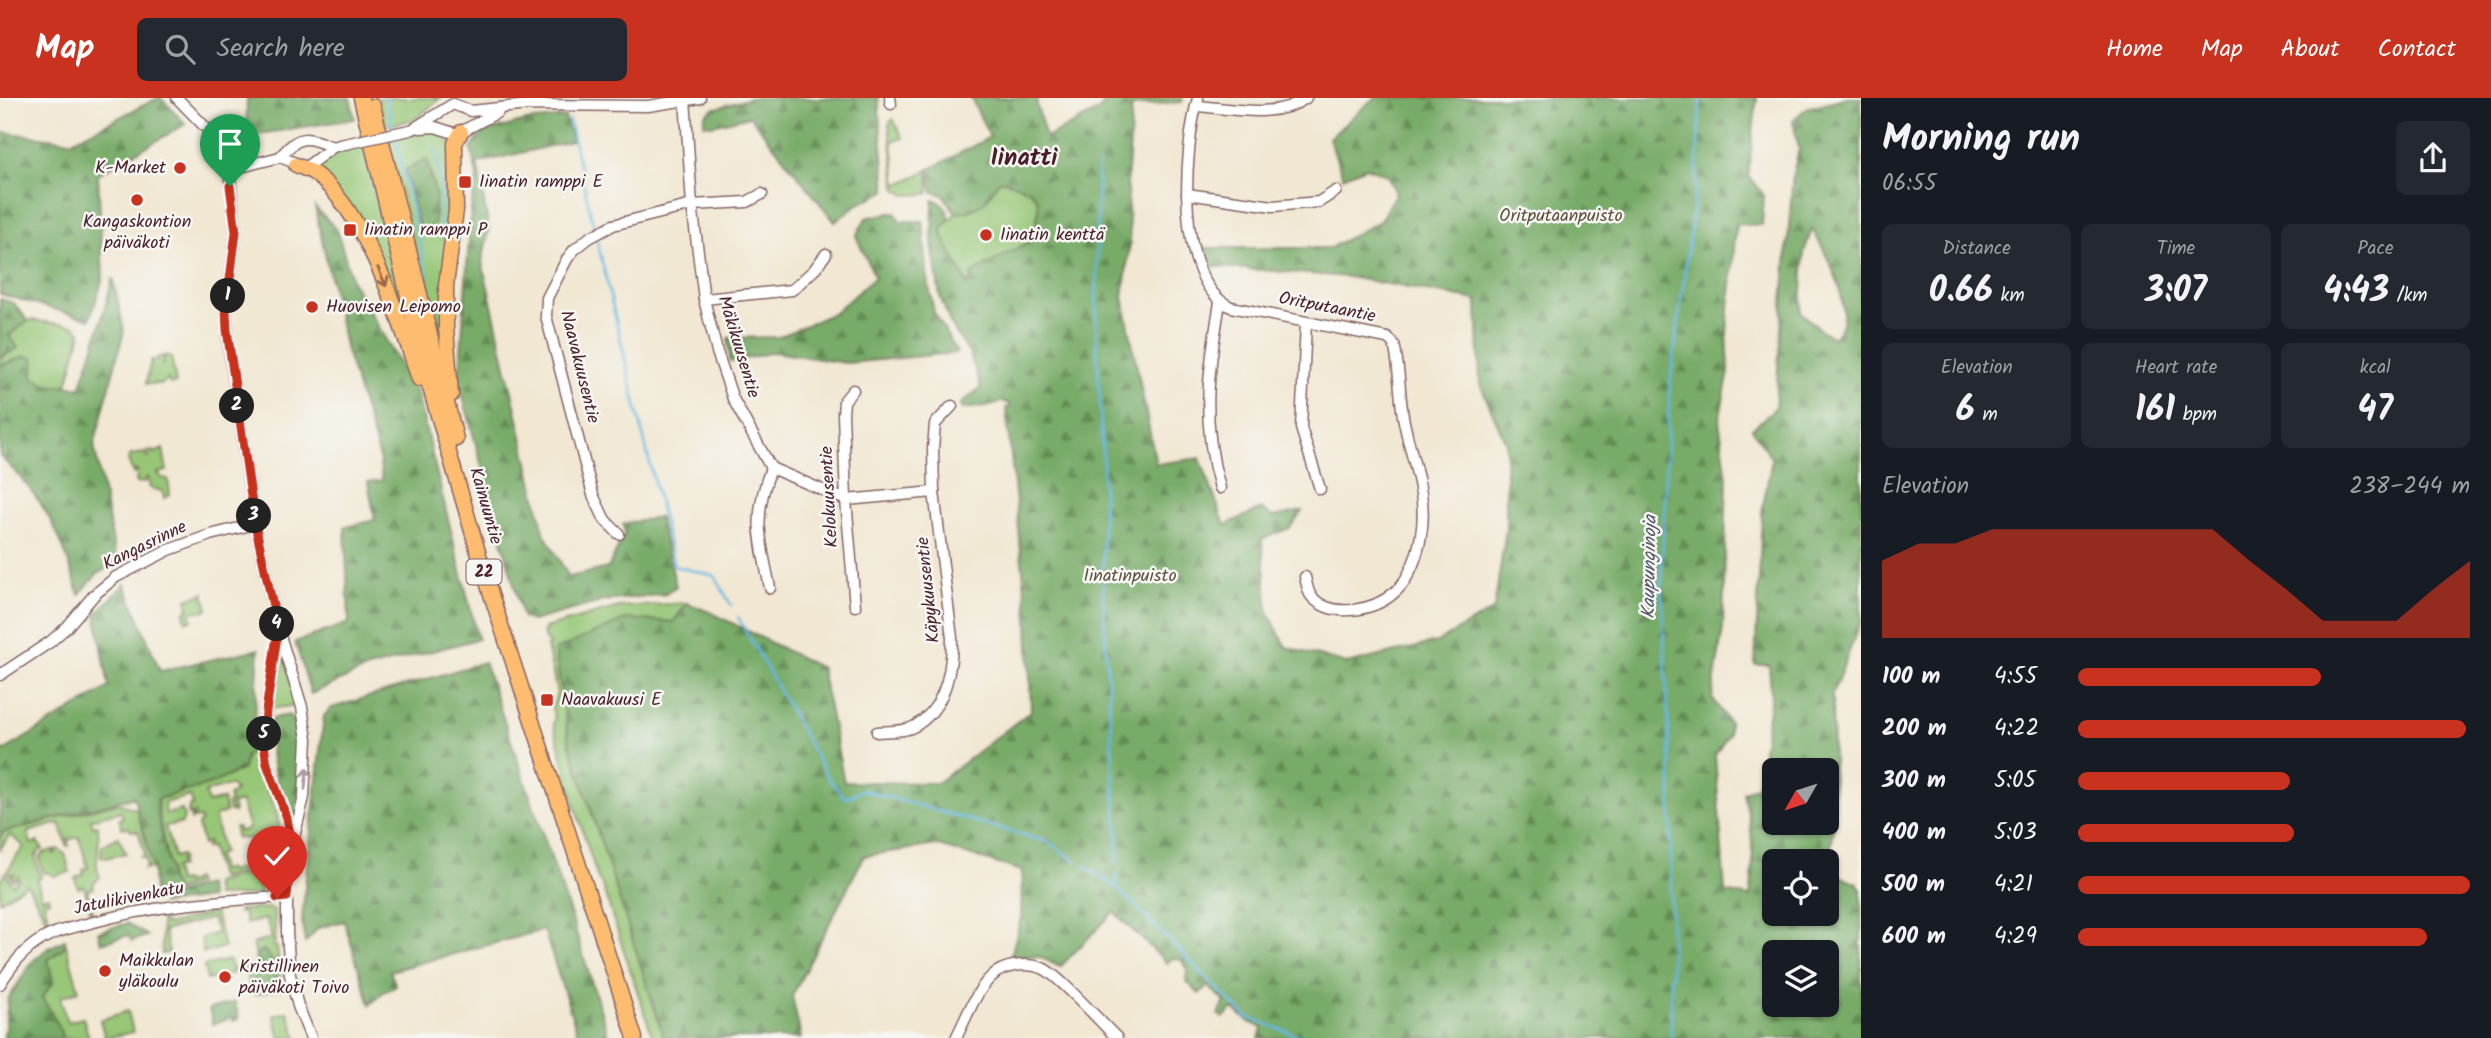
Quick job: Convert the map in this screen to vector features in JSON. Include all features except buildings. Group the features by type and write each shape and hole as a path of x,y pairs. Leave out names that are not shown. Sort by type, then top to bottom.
{"highway":[{"name":"Kainuuntie","path":"361,98 428,381 450,436 644,1038"},
{"name":"Kainuuntie","path":"371,98 450,436 510,659 635,1038"},
{"path":"450,436 446,285 456,209 455,143 464,130"},
{"path":"296,165 315,174 346,208 370,251 394,304 425,396 450,436"}],"street":[{"path":"177,98 210,132 229,170 236,232 226,311 227,330 255,524 278,629 302,707 307,739 308,768 292,845 287,897 290,975 298,1006 312,1038"},
{"path":"465,110 527,105 648,106 700,98"},
{"path":"1220,488 1211,456 1206,402 1220,302 1199,266 1190,232 1187,194 1188,153 1197,102 1268,111 1298,103 1306,98"},
{"name":"Mäkikuusentie","path":"685,100 692,205 704,299 717,352 733,399 771,468"},
{"path":"412,129 449,105 457,105 465,110 468,116 464,130"},
{"path":"279,157 306,167 337,146 412,129 435,127 452,133 464,130 510,107"},
{"path":"229,170 279,157 295,140 303,139 337,146"},
{"path":"289,146 289,157 296,165"},
{"path":"1187,194 1273,206 1319,202 1336,191"},
{"name":"Naavakuusentie","path":"618,534 606,520 593,495 546,316 547,298 574,250 589,237 613,225 692,205 747,202 762,194"},
{"path":"704,299 792,290 814,271 825,254"},
{"name":"Oritputaantie","path":"1220,302 1231,307 1387,338 1395,346 1403,416 1424,505 1422,534 1410,571 1396,592 1366,609 1350,610 1322,605 1309,595 1305,577"},
{"path":"1306,323 1301,428 1320,489"},
{"name":"Kelokuusentie","path":"853,390 844,401 846,500 855,606"},
{"name":"Käpykuusentie","path":"877,733 914,726 933,709 948,685 953,662 952,638 934,492 933,449 935,424 952,406"},
{"path":"771,588 757,525 761,494 771,468 846,500 934,492"},
{"name":"Kangasrinne","path":"0,675 50,642 67,627 94,595 116,577 169,550 210,535 255,524"},
{"path":"278,629 266,711 264,752 287,818 292,845"},
{"name":"Jatulikivenkatu","path":"0,984 16,960 31,947 45,937 75,927 160,908 287,897"},
{"path":"956,1038 985,984 994,974 1006,967 1034,966 1049,972 1117,1038"}],"green space":[{"path":"158,98 186,124 98,174 103,278 90,319 0,294 0,132 72,141"},
{"path":"247,98 350,98 355,119 246,136"},
{"path":"378,98 440,98 416,119 386,126"},
{"path":"751,98 878,98 886,191 856,205 835,222 750,116 713,125 704,124 705,115 713,109"},
{"path":"971,98 1037,98 1046,138 1098,111 1109,98 1183,98 1182,102 1132,106 1127,187 1130,242 1123,297 1156,464 1200,458 1225,525 1261,509 1273,517 1302,511 1290,528 1262,539 1268,612 1286,647 1347,664 1437,642 1494,609 1506,530 1506,443 1480,384 1477,300 1348,277 1209,266 1201,248 1330,248 1380,221 1396,193 1387,175 1366,167 1343,177 1329,138 1374,98 1757,98 1748,176 1764,195 1762,225 1736,224 1727,333 1729,372 1719,420 1727,478 1723,628 1712,698 1729,722 1729,734 1715,755 1725,892 1750,897 1752,845 1743,793 1758,785 1771,695 1769,665 1755,665 1762,511 1772,459 1752,429 1775,408 1793,174 1799,149 1793,121 1806,108 1844,98 1861,98 1861,621 1832,695 1833,758 1762,758 1762,835 1833,835 1831,849 1762,849 1762,926 1839,926 1839,877 1856,882 1861,889 1861,941 1858,944 1861,946 1861,1038 1259,1038 1263,1028 1249,1022 1233,1009 1223,1018 1218,1014 1225,1002 1208,986 1199,994 1186,981 1187,970 1182,960 1172,958 1167,963 1114,912 1060,967 1040,957 1011,956 1021,918 1022,871 936,845 864,856 792,996 801,1038 664,1038 569,742 555,650 627,619 673,622 687,603 712,613 821,668 844,782 937,783 1031,711 1028,619 1006,408 1010,407 1010,404 1002,401 995,405 962,409 960,405 981,387 970,355 950,323 940,296 932,244 933,200 942,204 950,218 942,228 943,237 967,283 972,280 971,274 1032,240 1038,215 1037,199 1026,189 1001,180 980,205 969,211 956,213 943,195 933,192 928,170 990,137","holes":["1812,229 1832,268 1842,299 1841,327 1834,338 1801,312 1804,252"]},
{"path":"565,117 572,141 477,163 489,230 482,261 544,533 569,577 608,568 625,534 623,524 659,517 676,586 666,594 604,601 532,621 523,618 459,382 471,209 477,176 471,148 483,133 526,121"},
{"path":"893,119 903,138 892,141 897,185 928,170 927,194 905,195 896,188 889,124"},
{"path":"432,131 454,138 445,377 388,138"},
{"path":"366,144 414,341 374,251 313,169 332,153"},
{"path":"427,159 436,197 434,225 420,232 405,170"},
{"path":"1001,180 1026,189 1037,199 1038,215 1032,240 971,274 973,280 967,283 943,237 942,228 956,213 969,211 980,205"},
{"path":"315,207 337,230 352,281 417,394 478,639 368,668 311,694 295,642 349,623 345,527 375,520 368,482 382,481 379,455 346,351"},
{"path":"895,212 900,221 923,221 928,283 934,312 957,353 846,363 774,352 730,362 728,338 779,337 834,313 875,277 856,236 866,218"},
{"path":"113,278 124,331 94,445 117,563 97,574 79,595 66,554 50,519 29,487 0,456 0,363 2,365 25,356 33,358 34,379 51,386 80,388"},
{"path":"0,299 14,303 28,321 9,335 18,348 0,358"},
{"path":"30,320 75,326 81,333 67,385 51,386 34,379 34,364 25,357 2,365 0,363 0,358 17,348 9,335"},
{"path":"166,355 171,356 176,383 170,384 168,379 162,384 146,384 151,360 164,356 162,366"},
{"path":"163,449 167,471 158,473 162,478 168,479 170,495 164,498 162,491 150,488 148,477 146,482 136,483 137,475 133,473 137,471 132,470 128,460 131,455 144,453 146,458 149,457 147,452 155,453"},
{"path":"125,584 160,671 259,649 253,751 246,755 243,769 211,784 157,799 169,878 175,888 174,891 154,896 153,868 134,797 4,832 0,836 0,753 109,687 96,614"},
{"path":"204,593 208,610 190,612 192,620 186,621 184,613 189,607 187,599"},
{"path":"687,603 673,622 627,619 569,742 664,1038 653,1038 577,813 553,723 555,720 552,708 557,693 547,645 549,644 543,632 545,628 619,607"},
{"path":"279,639 298,705 269,709"},
{"path":"484,662 571,916 609,1038 579,1038 544,930 390,971 396,986 383,992 370,1005 344,921 318,928 305,943 302,920 324,716 331,708"},
{"path":"289,715 300,729 303,755 296,817 292,816 277,780 271,745 272,718"},
{"path":"253,751 277,815 280,832 279,860 263,867 255,839 236,838 235,827 238,827 239,832 249,829 241,802 232,804 234,812 229,811 229,796 235,791 231,785 205,792 208,803 223,799 226,812 215,818 223,853 217,855 221,870 227,869 229,872 239,868 241,873 219,878 211,847 206,848 208,842 203,845 198,825 200,818 194,819 195,813 191,814 191,820 188,814 189,807 193,805 190,796 164,803 166,814 182,810 184,818 182,823 165,826 174,857 181,855 181,866 174,868 177,882 184,881 185,884 195,879 197,884 174,891 175,888 168,878 157,799 211,784 242,769 246,754"},
{"path":"117,803 137,809 140,822 149,820 156,868 144,869 147,866 145,858 141,857 145,855 138,831 131,831 129,827 122,828 119,819 123,818 121,811 91,819 99,832 97,865 100,877 93,884 94,888 87,890 93,912 91,913 84,886 78,888 75,878 84,874 83,869 88,868 79,837 68,840 67,846 60,823 28,832 31,844 37,842 43,849 35,857 41,878 37,879 42,898 48,896 49,900 44,902 50,924 27,884 0,901 0,881 5,873 13,885 19,878 18,876 13,880 11,877 15,873 10,875 7,871 24,846 10,835 0,849 1,833"},
{"path":"118,837 126,853 106,858 101,856 102,846"},
{"path":"58,849 65,854 70,872 54,876 43,873 39,857 53,850 54,854"},
{"path":"273,867 278,870 275,892 268,893 256,873"},
{"path":"251,873 260,890 259,895 216,896 214,883"},
{"path":"207,885 210,898 162,904 162,897"},
{"path":"238,910 274,910 274,946 277,947 282,989 254,995 245,968 258,964 253,944 272,938 266,919 246,924 243,912 238,913"},
{"path":"215,912 224,947 203,953 201,938 217,933 212,918 164,931 169,952 162,954 161,917 167,925"},
{"path":"127,923 147,936 131,941 129,935 101,943 98,932"},
{"path":"65,940 66,945 48,960 53,983 42,997 59,1027 62,1038 4,1038 8,999 32,962 48,948"},
{"path":"66,945 79,991 60,997 67,1022 83,1018 89,1038 62,1038 59,1027 42,997 53,983 48,960"},
{"path":"264,950 275,964 276,979 262,993 255,994 250,989 250,983 260,970 255,957"},
{"path":"229,960 232,971 237,969 238,972 207,980 204,966"},
{"path":"235,1002 239,1019 233,1021 232,1017 213,1025 209,1009"},
{"path":"128,1011 133,1032 105,1038 100,1020"},
{"path":"288,1012 297,1038 280,1038 274,1015"}],"waterway":[{"path":"386,98 394,131"},
{"name":"Kaupunginoja","path":"1671,1038 1671,769 1661,584 1670,384 1696,187 1700,98"},
{"path":"569,120 594,228"},
{"path":"395,138 428,278"},
{"path":"418,237 440,229 441,189 436,148"},
{"path":"1098,163 1096,331 1103,466 1103,600 1117,864"},
{"path":"597,240 674,566 715,576 731,605"},
{"path":"738,617 828,778 845,798 863,790 1048,842 1076,861"},
{"path":"1084,866 1116,887"},
{"path":"1117,872 1116,887 1246,1017 1297,1035"},
{"path":"1301,1037 1305,1038"}],"place":[{"name":"K-Market","path":"180,168"},
{"name":"Iinatin ramppi E","path":"465,182"},
{"name":"Kangaskontion päiväkoti","path":"137,200"},
{"name":"Iinatin ramppi P","path":"350,230"},
{"name":"Iinatin kenttä","path":"986,235"},
{"name":"Huovisen Leipomo","path":"312,307"},
{"name":"Naavakuusi E","path":"547,700"},
{"name":"Maikkulan yläkoulu","path":"105,971"},
{"name":"Kristillinen päiväkoti Toivo","path":"225,977"}],"district":[{"name":"Iinatti","path":"1024,158"}],"route":[{"path":"230,186 236,232 226,311 227,330 255,524 278,629 266,711 264,752 284,808 292,845 287,897 277,898"}],"park label":[{"name":"Oritputaanpuisto","path":"1561,216"},
{"name":"Iinatinpuisto","path":"1130,576"}]}
